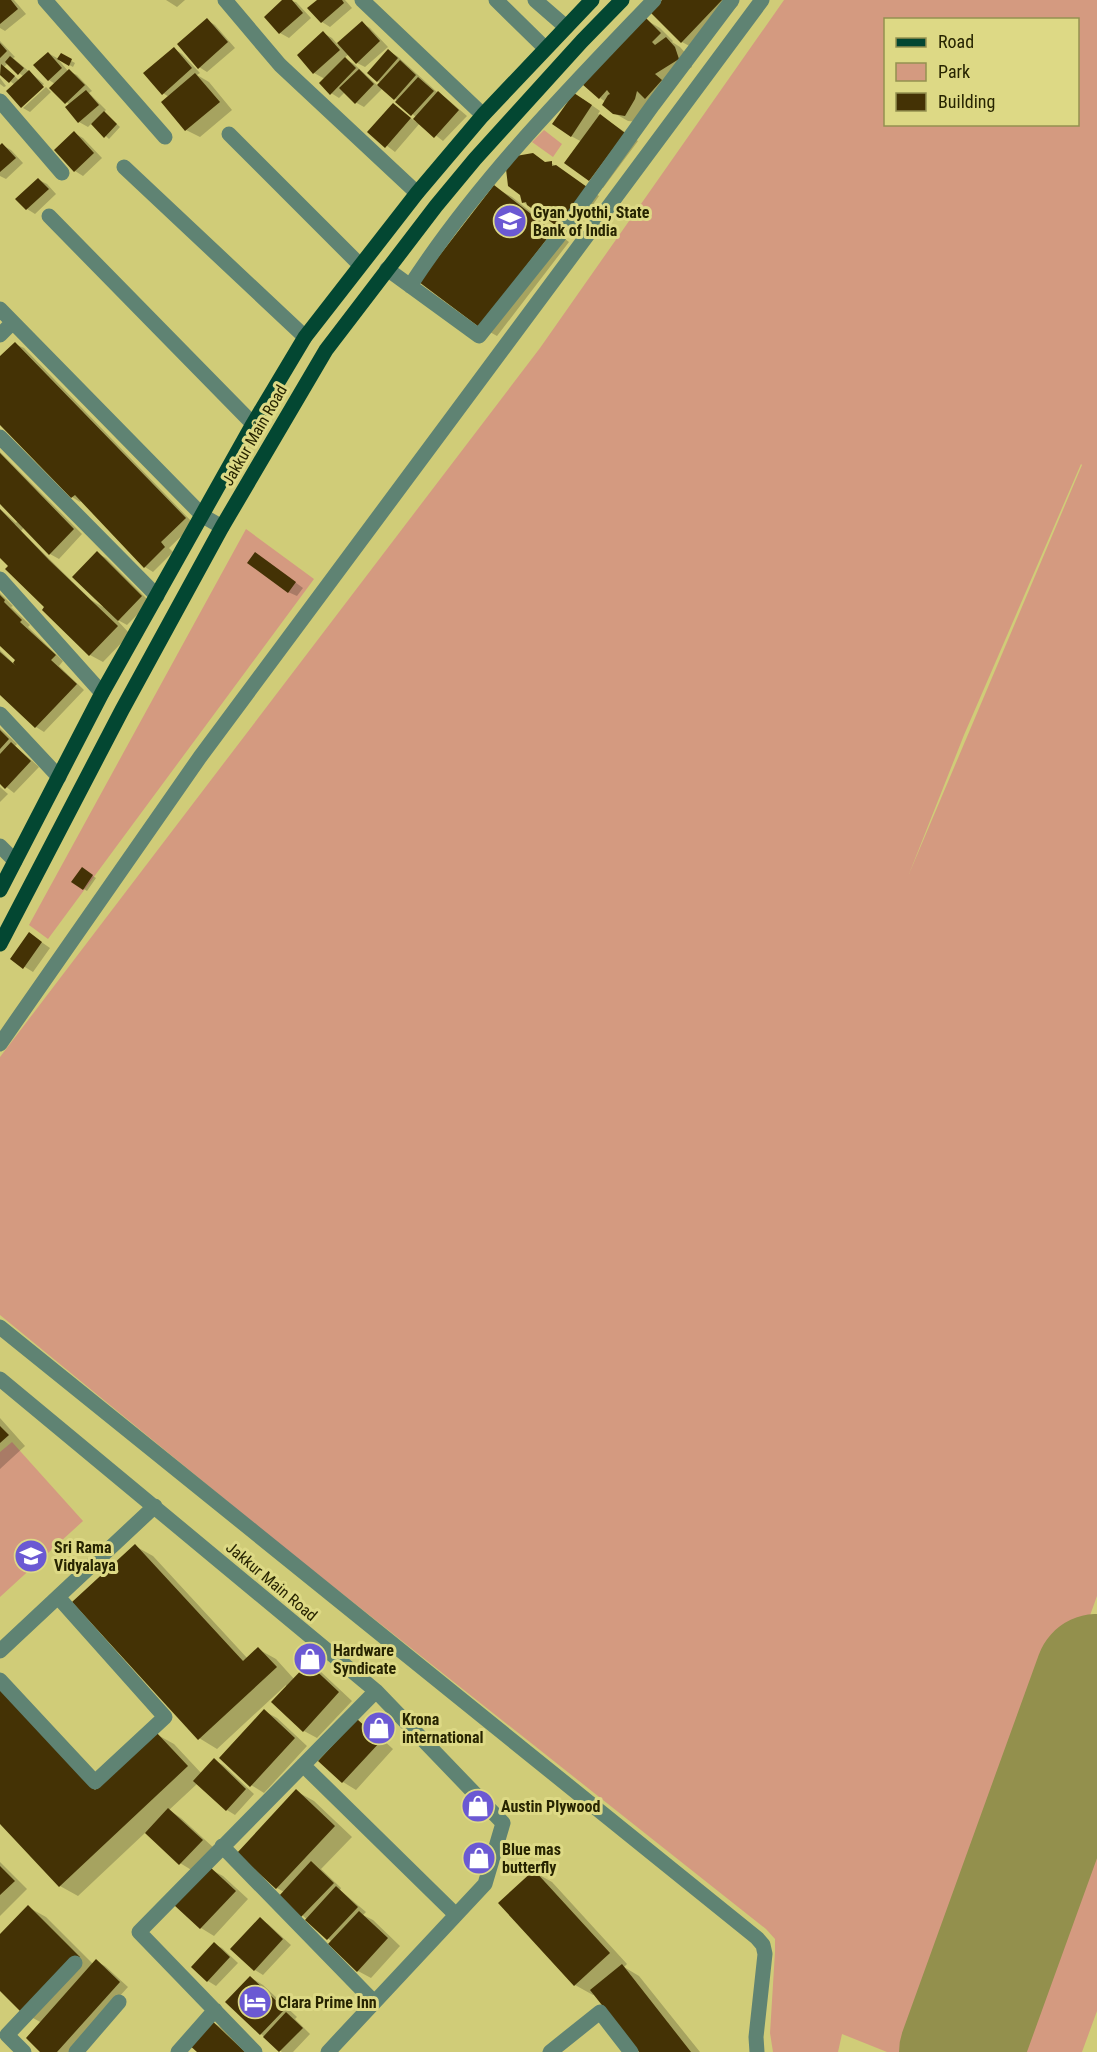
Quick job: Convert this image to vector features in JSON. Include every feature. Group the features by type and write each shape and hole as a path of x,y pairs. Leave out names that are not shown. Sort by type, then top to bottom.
{"main road":[{"name":"Jakkur Main Road","path":"0,890 102,693 253,424 305,337 417,193 483,115 592,0"},
{"name":"Jakkur Main Road","path":"0,944 117,720 222,527 320,359 387,268 468,167 622,0"},
{"path":"566,27 582,41"}],"street":[{"path":"45,0 165,137"},
{"path":"225,0 280,65 417,193"},
{"path":"496,0 545,48"},
{"path":"535,0 566,27"},
{"path":"410,286 439,241 489,178 539,120 654,0"},
{"path":"387,268 479,336 559,236 732,0"},
{"path":"0,1044 200,757 762,0"},
{"path":"370,3 483,115"},
{"path":"0,101 62,173"},
{"path":"229,134 360,265"},
{"path":"124,167 305,337"},
{"path":"49,216 253,424"},
{"path":"0,309 202,516 222,527"},
{"path":"0,335 12,323"},
{"path":"0,437 157,596"},
{"path":"0,579 102,693"},
{"path":"0,714 59,777"},
{"path":"0,846 15,861"},
{"path":"0,1327 757,1938 763,1945 765,1954 756,2037 757,2052"},
{"name":"Jakkur Main Road","path":"0,1379 376,1691 503,1823 485,1884 328,2052"},
{"path":"0,1651 155,1506"},
{"path":"0,1680 95,1782 165,1717 58,1597"},
{"path":"255,2052 139,1932 376,1691"},
{"path":"303,1765 456,1915"},
{"path":"222,1846 375,2002"},
{"path":"24,2052 7,2035 75,1963"},
{"path":"76,2052 119,2002"},
{"path":"178,2052 215,2010"},
{"path":"550,2052 600,2012 631,2052"}],"green space":[{"path":"784,0 1097,0 1097,1596 933,2052 887,2052 842,2034 838,2052 773,2052 770,2033 775,1939 766,1929 277,1542 0,1315 0,1057 540,348","holes":["1082,465 909,874 964,735"]},
{"path":"544,130 562,144 553,157 532,142"},
{"path":"246,529 314,579 48,939 29,925"},
{"path":"12,1442 83,1521 0,1597 0,1452"},
{"path":"1097,1768 1097,2011 1082,2052 994,2052"}],"building":[{"path":"0,0 11,0 18,9 0,24"},
{"path":"282,0 292,0 303,13 279,34 264,17"},
{"path":"317,0 342,0 344,3 321,23 307,8"},
{"path":"662,0 722,0 681,43 650,12"},
{"path":"207,18 228,42 198,69 177,44"},
{"path":"646,18 661,33 652,42 655,45 666,37 675,47 679,59 655,74 662,80 645,99 637,91 625,116 613,114 602,105 610,94 607,90 599,99 582,84"},
{"path":"362,21 380,41 356,64 337,43"},
{"path":"323,31 340,50 313,74 297,55"},
{"path":"0,43 7,51 0,58"},
{"path":"174,47 192,68 162,95 143,73"},
{"path":"388,49 398,58 377,82 367,73"},
{"path":"48,52 62,68 48,81 33,65"},
{"path":"61,53 72,59 69,66 57,59"},
{"path":"10,56 24,68 18,75 5,62"},
{"path":"345,57 356,68 330,95 319,83"},
{"path":"400,60 416,75 394,100 377,85"},
{"path":"1,64 15,76 9,83 0,75"},
{"path":"69,69 85,85 65,104 49,88"},
{"path":"359,69 374,84 355,104 339,88"},
{"path":"29,70 44,87 21,108 6,91"},
{"path":"195,73 220,102 185,131 161,102"},
{"path":"418,77 434,91 411,116 395,102"},
{"path":"86,90 99,105 78,123 65,107"},
{"path":"438,91 459,110 434,138 413,119"},
{"path":"574,93 592,105 571,137 552,124"},
{"path":"393,103 411,118 385,148 367,132"},
{"path":"104,111 117,124 104,138 91,124"},
{"path":"600,114 625,133 589,181 564,163"},
{"path":"74,131 94,153 74,172 54,150"},
{"path":"2,143 16,158 0,172 0,145"},
{"path":"533,153 545,162 552,161 552,166 556,165 587,187 558,227 526,202 522,203 520,195 508,186 506,169 516,156"},
{"path":"38,178 49,189 26,210 15,199"},
{"path":"494,185 553,231 479,327 419,282"},
{"path":"15,342 186,518 161,542 165,547 144,568 75,495 71,498 0,425 0,356"},
{"path":"0,453 74,529 49,555 0,504"},
{"path":"0,509 118,626 89,656 42,610 44,607 5,569 8,566 0,558"},
{"path":"97,551 142,596 118,621 72,577"},
{"path":"255,552 296,582 288,593 247,563"},
{"path":"0,595 22,620 20,622 56,655 51,660 77,684 35,728 0,695 0,652 16,666 13,663 15,660 0,646"},
{"path":"0,730 9,739 0,749"},
{"path":"11,742 31,761 5,789 0,784 0,754"},
{"path":"82,867 93,875 83,890 71,882"},
{"path":"29,932 42,942 23,969 10,959"},
{"path":"0,1426 9,1435 0,1443"},
{"path":"135,1544 243,1661 258,1647 277,1667 198,1740 72,1602"},
{"path":"308,1663 339,1692 303,1732 271,1702"},
{"path":"0,1688 95,1790 156,1732 188,1766 59,1887 0,1824"},
{"path":"264,1709 295,1738 250,1787 219,1758"},
{"path":"357,1719 381,1741 342,1783 318,1761"},
{"path":"214,1758 246,1789 226,1811 193,1781"},
{"path":"296,1789 335,1826 276,1889 237,1853"},
{"path":"168,1808 203,1840 179,1865 145,1833"},
{"path":"311,1861 334,1883 301,1917 279,1896"},
{"path":"0,1866 15,1881 0,1895"},
{"path":"210,1867 236,1891 200,1929 174,1905"},
{"path":"534,1870 610,1953 574,1986 498,1903"},
{"path":"336,1886 358,1907 327,1940 305,1920"},
{"path":"28,1905 80,1957 23,2014 0,1991 0,1934"},
{"path":"359,1911 388,1938 357,1972 328,1944"},
{"path":"260,1917 283,1939 254,1971 230,1949"},
{"path":"214,1942 230,1957 207,1982 191,1967"},
{"path":"96,1959 120,1982 57,2052 40,2052 26,2038"},
{"path":"622,1964 691,2052 639,2052 590,1990"},
{"path":"250,1976 285,2009 260,2035 225,2002"},
{"path":"286,2012 303,2028 279,2052 263,2037"},
{"path":"209,2018 245,2052 197,2052 187,2043"}],"runway":[{"path":"961,2052 1097,1676"}],"place":[{"name":"Gyan Jyothi, State Bank of India","path":"510,221"},
{"name":"Sri Rama Vidyalaya","path":"31,1556"},
{"name":"Hardware Syndicate","path":"310,1659"},
{"name":"Krona international","path":"379,1728"},
{"name":"Austin Plywood","path":"478,1806"},
{"name":"Blue mas butterfly","path":"479,1858"},
{"name":"Clara Prime Inn","path":"255,2002"}]}
